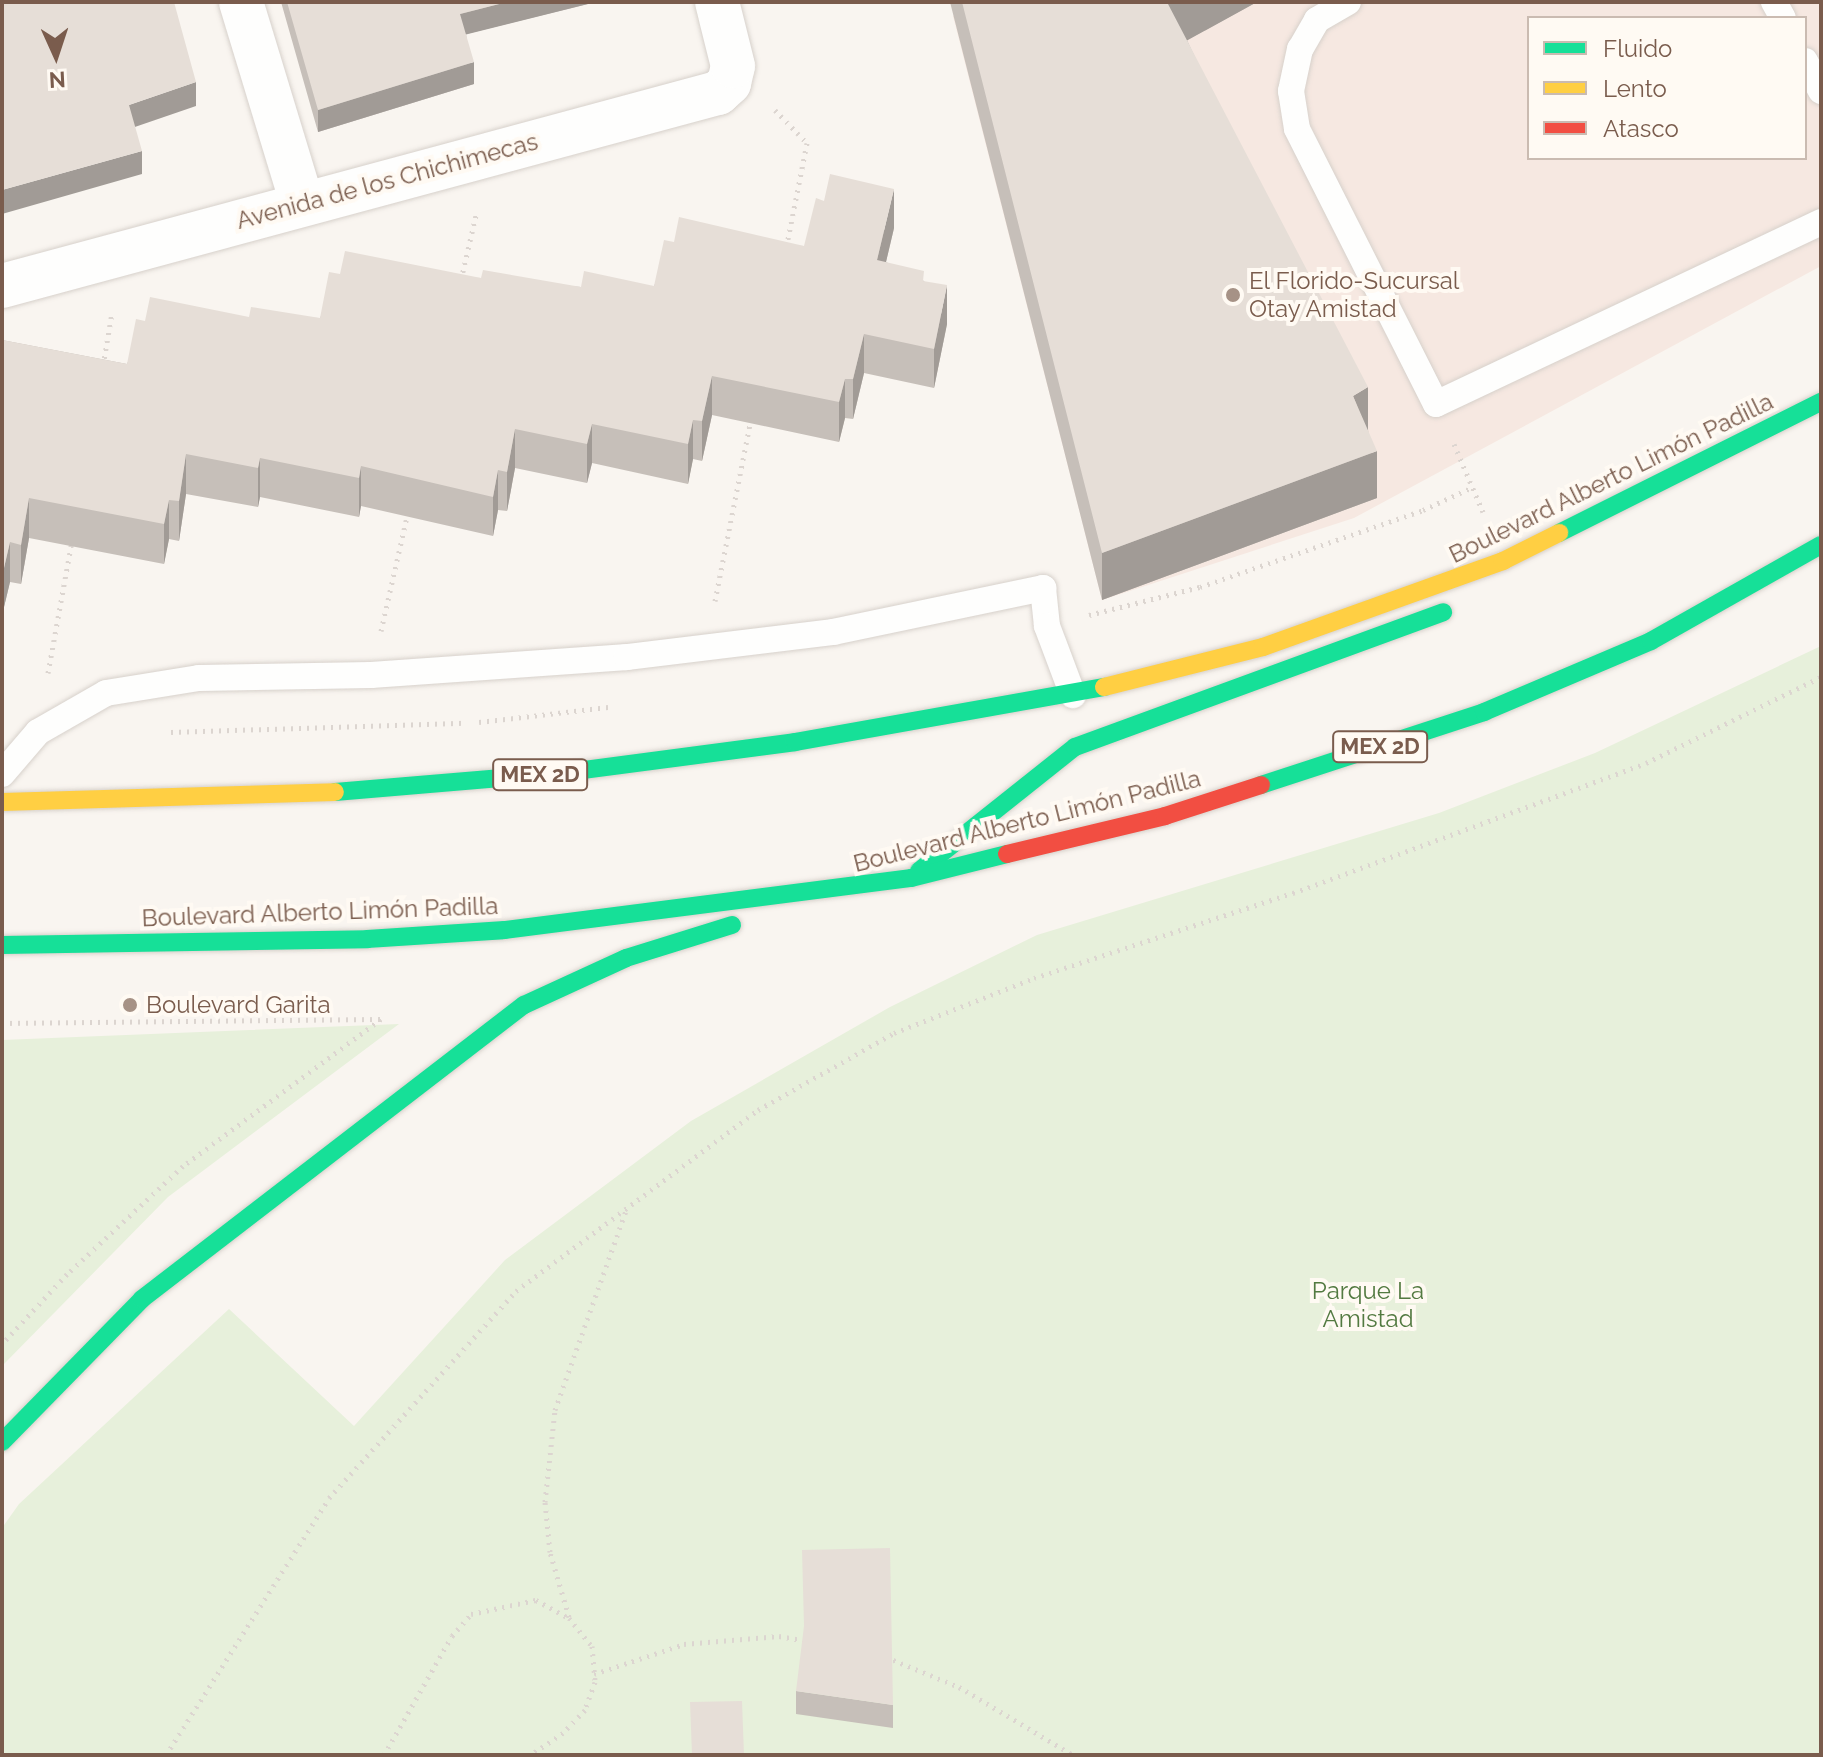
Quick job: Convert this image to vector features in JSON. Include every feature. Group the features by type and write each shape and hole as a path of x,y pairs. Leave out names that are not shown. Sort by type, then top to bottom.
{"highway":[{"name":"Boulevard Alberto Limón Padilla","path":"2,802 325,793 561,773 810,740 1073,695 1263,647 1503,561 1627,502 1821,402"},
{"path":"1504,582 1627,502"},
{"name":"Boulevard Alberto Limón Padilla","path":"2,945 367,939 614,919 911,878 1165,816 1484,712 1651,641 1821,545"},
{"path":"911,878 1075,747 1130,723 1387,636 1464,603"},
{"path":"2,1442 142,1299 524,1005 626,958 840,890"}],"street":[{"path":"241,2 302,203"},
{"path":"717,2 731,54"},
{"name":"Avenida de los Chichimecas","path":"2,286 718,93 729,83 731,54"}],"lane":[{"path":"1348,2 1317,20 1300,49 1291,91 1297,129 1436,404 1821,222"},
{"path":"1807,65 1821,91"},
{"path":"2,774 38,732 106,693 199,678 371,675 705,648 833,632 1043,588 1047,626 1073,695"}],"path":[{"path":"731,54 807,143 783,266"},
{"path":"458,292 490,154"},
{"path":"101,377 123,253"},
{"path":"705,648 755,403"},
{"path":"1436,404 1503,561"},
{"path":"371,675 409,506"},
{"path":"38,732 73,531"},
{"path":"166,1755 329,1498 516,1291 758,1110 894,1033 1034,978 1293,893 1646,763 1821,677"},
{"path":"2,1023 381,1019 183,1166 67,1274 2,1344"},
{"path":"569,1618 550,1552 545,1502 555,1410 627,1209"},
{"path":"384,1755 452,1636 471,1614 506,1602 536,1600 569,1618 592,1646 594,1674 585,1710 563,1733 530,1755"},
{"path":"594,1674 684,1644 779,1636 810,1641"},
{"path":"872,1652 959,1687 1073,1755"}],"shaded area":[{"path":"977,2 1821,2 1821,266 1354,518 1102,600 953,16"}],"green space":[{"name":"Parque La Amistad","path":"1821,646 1821,1755 2,1755 2,1528 19,1504 229,1309 354,1426 505,1260 691,1121 890,1007 1037,935 1439,813 1595,753"},
{"path":"399,1024 168,1197 2,1366 2,1040"}],"building":[{"path":"2,2 174,2 196,82 129,105 142,151 2,190"},
{"path":"287,2 507,2 460,14 474,62 318,110"},
{"path":"962,2 1171,2 1168,4 1368,387 1353,396 1377,451 1102,553"},
{"path":"830,174 894,189 877,260 924,271 923,281 947,285 934,349 864,334 853,379 845,379 839,402 712,376 702,421 693,420 688,444 592,424 587,444 515,429 507,472 498,470 493,497 361,466 359,478 260,458 258,468 186,454 179,501 169,500 164,524 29,498 21,545 10,542 2,567 2,340 127,364 136,319 145,321 150,297 249,317 251,307 320,318 329,272 340,274 345,251 481,278 483,270 581,287 584,271 654,286 664,240 674,242 679,217 804,246 816,198 824,201"},
{"path":"890,1548 893,1705 796,1691 804,1626 802,1550"},
{"path":"742,1701 744,1755 692,1755 690,1702"}],"traffic: fast":[{"path":"1559,533 1821,402"},
{"path":"1261,785 1484,712 1651,641 1821,545"},
{"path":"919,871 1075,747 1443,612"},
{"path":"335,792 561,773 795,742 1104,687"},
{"path":"2,945 367,939 505,930 911,878 1007,854"},
{"path":"2,1442 142,1299 524,1005 626,958 732,925"}],"traffic: slow":[{"path":"1104,687 1263,647 1503,561 1559,533"},
{"path":"2,802 335,792"}],"traffic: jam":[{"path":"1007,854 1165,816 1261,785"}],"place":[{"name":"El Florido-Sucursal Otay Amistad","path":"1233,295"},
{"name":"Boulevard Garita","path":"130,1005"}]}
